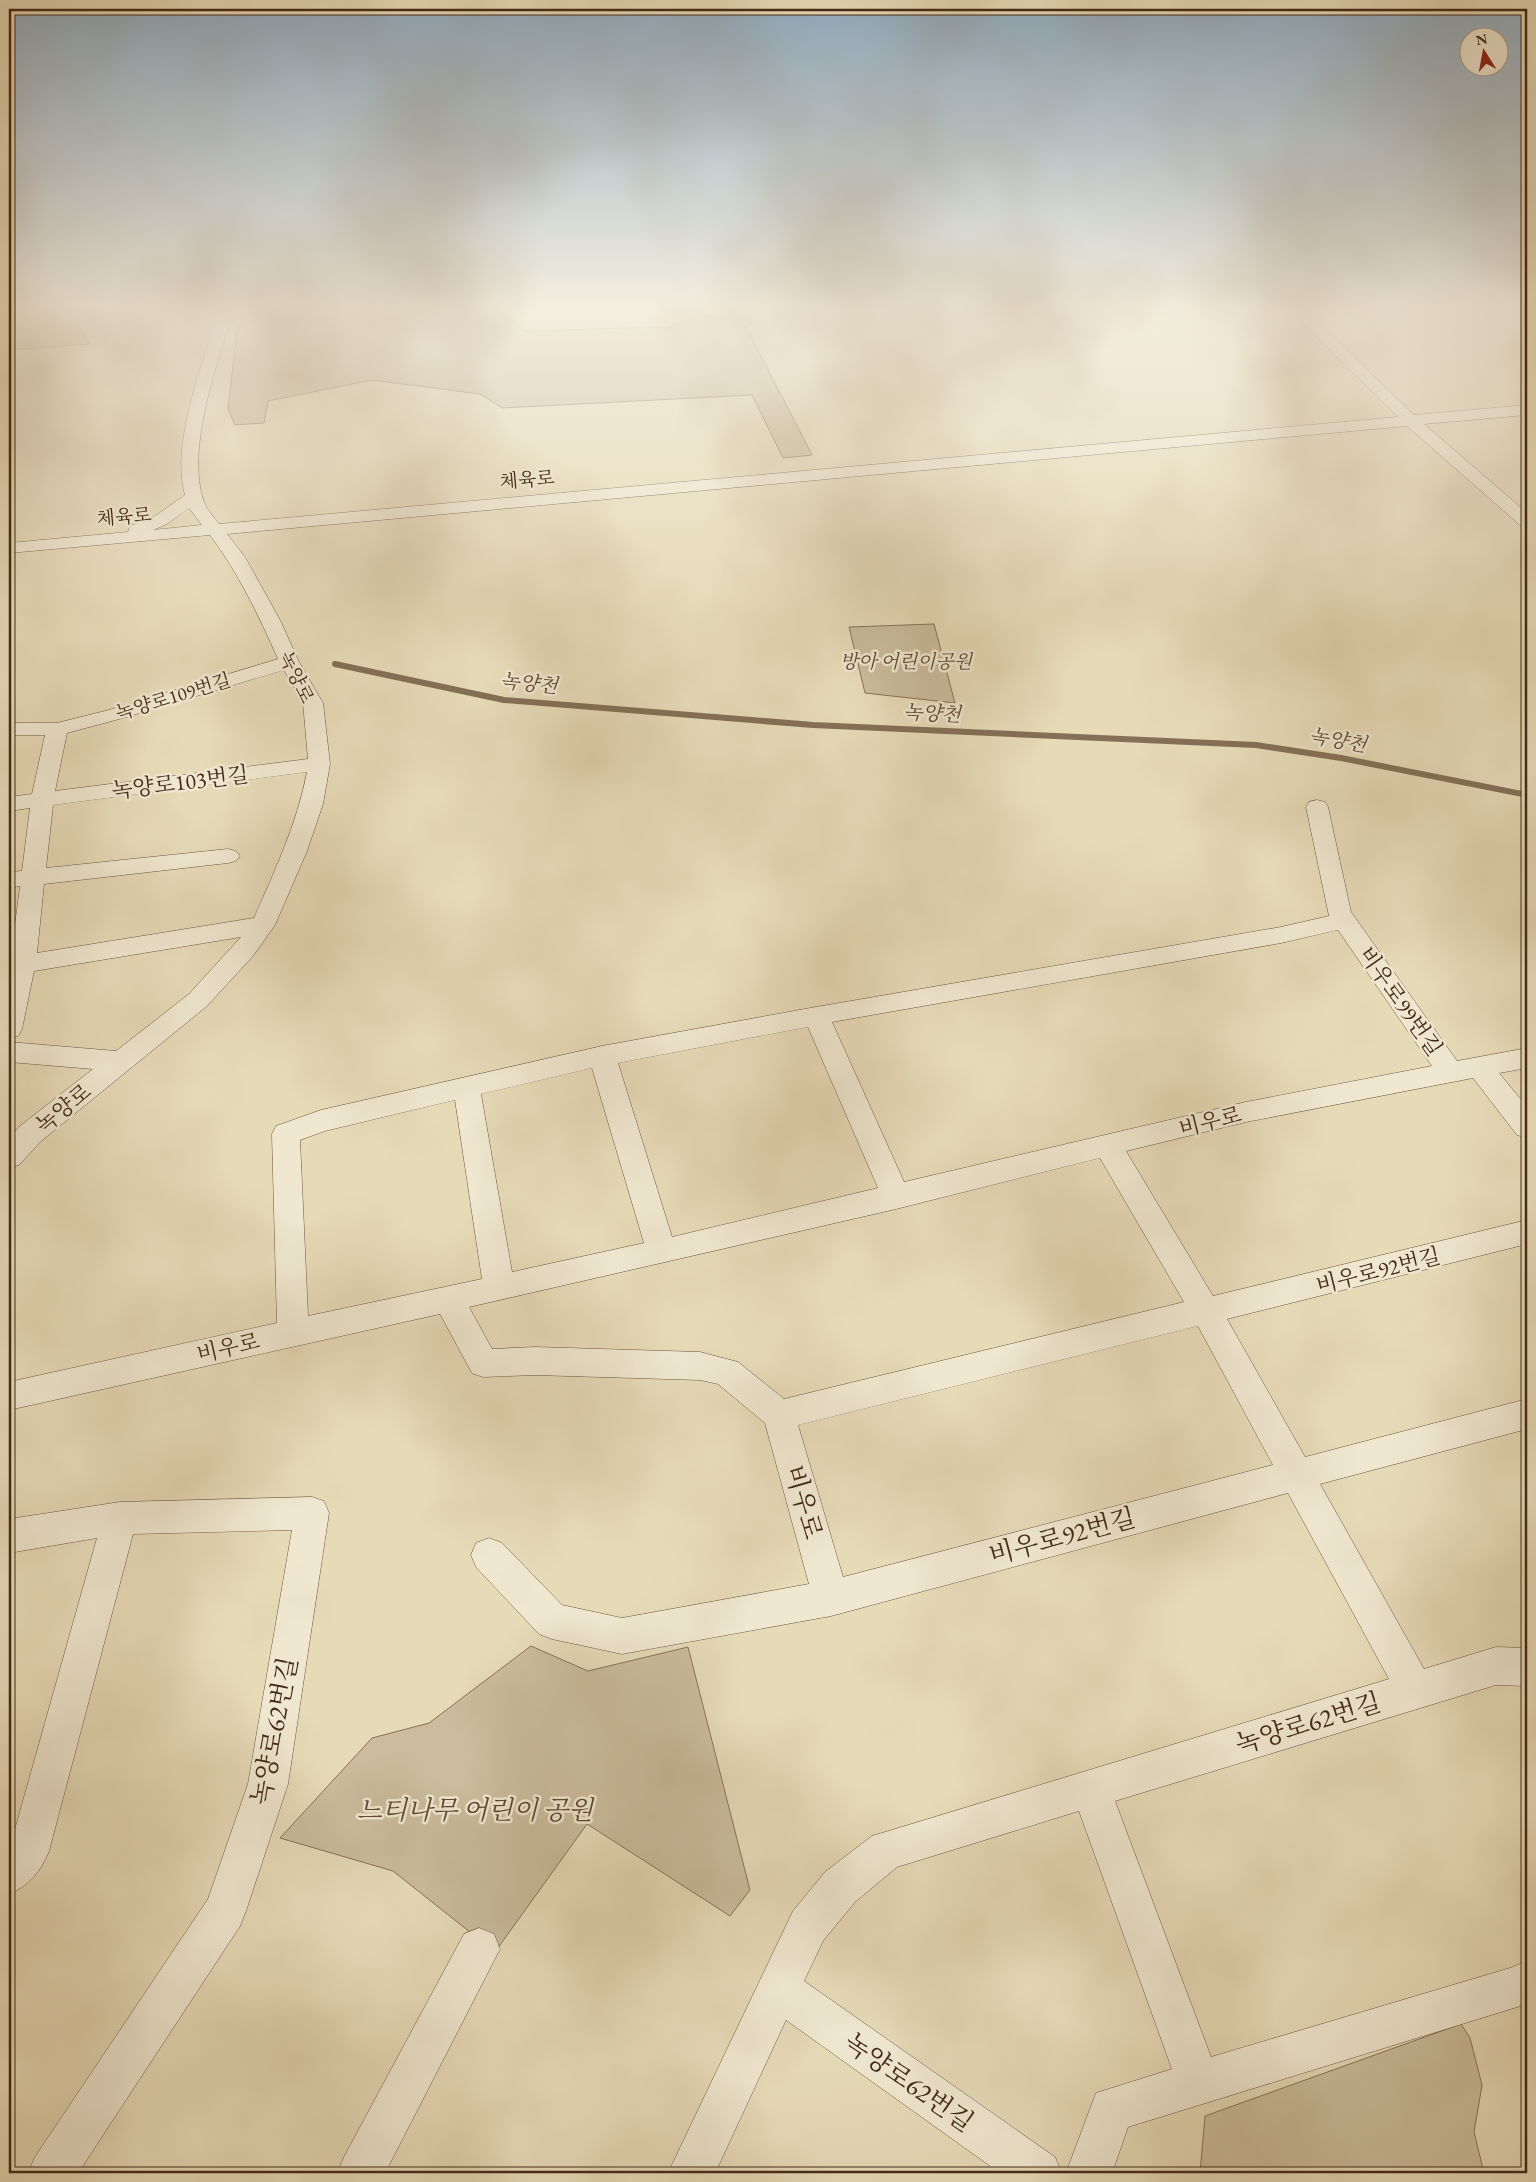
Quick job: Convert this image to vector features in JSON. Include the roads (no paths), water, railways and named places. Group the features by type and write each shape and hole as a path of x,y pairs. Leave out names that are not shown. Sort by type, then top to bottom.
{"street":[{"name":"녹양로","path":"9,1157 30,1134 198,1000 244,950 263,925 305,826 312,804 319,764 313,703 289,662 271,622 236,558 193,497 190,469 192,431 197,412"},
{"path":"1402,412 1527,522"},
{"name":"체육로","path":"9,548 1506,412"},
{"path":"104,539 134,531 161,520 193,497"},
{"name":"녹양로109번길","path":"9,729 57,729 116,714 289,662"},
{"path":"9,1029 23,964 42,800 57,729"},
{"name":"녹양로103번길","path":"9,804 319,764"},
{"name":"비우로99번길","path":"1316,807 1339,913 1451,1073"},
{"path":"9,880 228,856"},
{"path":"23,964 263,925"},
{"path":"293,1332 286,1134 321,1121 602,1056 816,1016 1347,925"},
{"path":"816,1016 896,1197"},
{"name":"녹양로","path":"9,1052 120,1061"},
{"path":"602,1056 661,1252"},
{"name":"비우로","path":"9,1396 661,1252 1246,1112 1527,1058"},
{"path":"1480,1068 1527,1127"},
{"path":"466,1086 499,1288"},
{"path":"1108,1146 1207,1313 1294,1474 1415,1690"},
{"name":"비우로92번길","path":"779,1415 1525,1236"},
{"path":"449,1300 483,1364 535,1361 700,1366 727,1372 779,1415"},
{"name":"비우로92번길","path":"831,1598 1294,1474 1527,1414"},
{"name":"비우로","path":"779,1415 831,1598"},
{"name":"녹양로62번길","path":"9,1536 120,1518 312,1513 268,1784 225,1911 51,2173"},
{"path":"9,1874 29,1850 120,1518"},
{"path":"489,1555 552,1621 622,1636 831,1598"},
{"name":"녹양로62번길","path":"691,2173 780,1990 808,1926 840,1887 886,1850 1496,1666 1527,1667"},
{"path":"1091,1789 1199,2083"},
{"path":"360,2173 479,1949"},
{"path":"1089,2173 1112,2109 1514,1988 1527,1982"},
{"name":"녹양로62번길","path":"780,1990 1039,2173"}],"waterway":[{"name":"녹양천","path":"335,664 504,700 813,725 1256,745 1341,758 1527,795"}],"park label":[{"name":"방아 어린이공원","path":"906,661"},
{"name":"느티나무 어린이 공원","path":"475,1810"}]}
